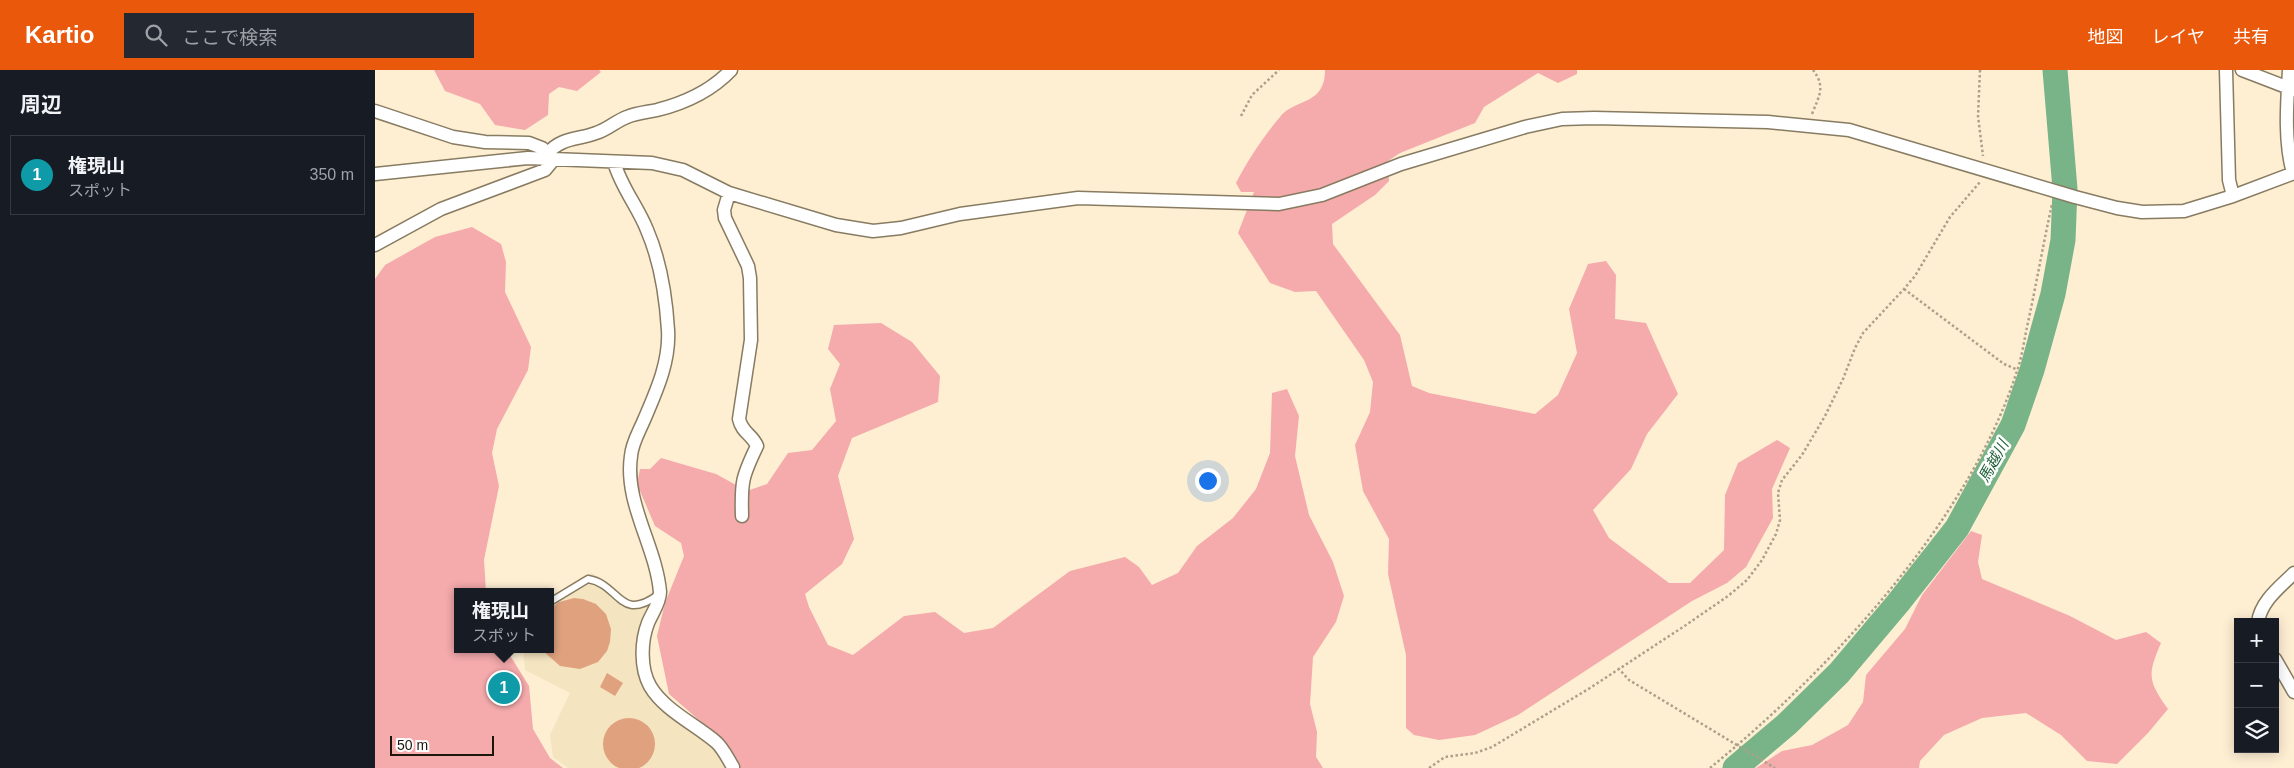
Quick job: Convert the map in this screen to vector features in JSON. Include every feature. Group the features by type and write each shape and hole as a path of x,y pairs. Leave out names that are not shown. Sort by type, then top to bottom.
{"street":[{"path":"375,245 441,209 545,170 554,146 567,139 598,133 627,117 671,106 699,94 720,82 731,70"},
{"path":"2226,70 2229,180 2233,196"},
{"path":"2242,70 2291,88"},
{"path":"375,174 551,156 614,162 652,163 683,170 729,193 836,225 873,230 901,228 960,214 1078,198 1279,204 1322,195 1401,164 1525,127 1562,119 1595,118 1808,125 1849,130 2117,208 2142,212 2184,211 2233,196 2294,173 2290,163 2287,111 2291,88 2289,70"},
{"path":"375,111 453,137 485,142 529,143 551,156"},
{"path":"614,162 618,176 647,228 655,253 668,329 668,348 657,389 635,439 631,455 632,491 656,571 660,594 648,622 642,646 646,675 650,686 668,706 718,743 733,767"},
{"path":"729,193 724,210 725,218 748,266 750,278 751,340 739,419 741,428 754,440 757,446 744,472 741,484 742,516"},
{"path":"2258,618 2267,601 2294,573"},
{"path":"2277,663 2294,692"}],"lane":[{"path":"554,600 588,579 595,580 624,603 633,606 649,602 660,594"}],"path":[{"path":"1241,116 1252,95 1279,70"},
{"path":"1808,125 1822,89 1818,77 1813,70"},
{"path":"1429,768 1445,757 1475,753 1492,747 1590,688 1686,625 1728,596 1747,580 1762,560 1776,534 1780,520 1778,493 1782,480 1802,455 1825,416 1863,333 1905,289 1915,276 1937,234 1949,217 1984,178 1985,170 1978,116 1979,70"},
{"path":"1710,768 1737,746 1844,645 1930,536 1981,454 2001,413 2018,370 2056,191"},
{"path":"1905,289 2004,364 2018,370"},
{"path":"1618,668 1629,680 1775,768"}],"shaded area":[{"path":"434,70 599,70 601,72 577,91 559,87 549,94 548,115 525,130 495,125 480,104 445,91"},
{"path":"1325,70 1577,70 1577,74 1558,83 1538,73 1484,107 1475,123 1400,153 1388,161 1389,181 1375,195 1332,224 1333,244 1400,335 1412,386 1429,393 1535,414 1558,395 1577,353 1569,309 1588,264 1606,261 1616,275 1615,319 1646,323 1678,394 1647,434 1631,469 1593,510 1609,538 1669,583 1690,583 1724,550 1725,495 1738,463 1777,440 1790,448 1772,489 1773,518 1746,567 1727,583 1692,601 1518,715 1475,735 1439,740 1414,735 1406,728 1406,655 1388,574 1389,539 1363,491 1355,445 1370,412 1373,382 1364,360 1316,291 1295,292 1270,283 1238,233 1254,192 1241,192 1236,183 1256,149 1280,117 1286,111 1315,96 1320,90 1324,82"},
{"path":"472,227 501,244 506,262 505,292 531,347 528,370 497,429 492,453 499,486 484,560 486,588 454,588 454,653 510,653 511,657 529,686 533,729 550,758 563,768 375,768 375,279 385,265 435,237"},
{"path":"881,323 912,342 940,376 938,402 852,438 838,476 854,539 842,564 805,594 809,607 828,645 853,655 904,616 935,612 964,633 993,628 1070,571 1125,557 1139,567 1152,585 1178,573 1197,546 1233,518 1256,489 1270,453 1272,393 1287,389 1299,416 1295,456 1309,515 1333,562 1344,596 1336,622 1313,657 1310,704 1317,732 1316,757 1323,768 740,768 722,740 669,694 657,636 665,603 684,556 681,543 655,526 637,484 640,469 650,469 661,458 716,474 747,491 767,484 788,453 812,450 836,421 830,389 840,364 828,349 834,325"},
{"path":"1971,531 1982,535 1978,562 1982,579 2070,616 2116,640 2146,632 2161,643 2153,663 2152,678 2153,684 2168,709 2148,733 2117,764 2087,761 2061,735 2026,713 1982,718 1944,735 1920,761 1919,768 1756,768 1782,751 1812,745 1848,725 1863,702 1866,675 1905,629 1922,595"},
{"path":"592,573 632,602 642,600 653,591 653,603 638,640 636,652 638,673 646,693 653,703 715,747 732,768 568,768 553,757 550,735 570,693 525,670 523,653 554,653 554,594 585,575"}],"building":[{"path":"574,598 583,599 596,604 606,614 611,629 610,642 607,651 598,662 580,669 560,666 545,653 554,653 554,606 559,602"},
{"path":"607,673 623,683 615,696 600,687"},
{"path":"624,718 634,718 644,722 651,729 655,739 655,749 651,759 644,766 636,769 622,769 614,766 607,759 603,749 603,739 607,729 614,722"}],"waterway":[{"name":"馬越川","path":"1735,768 1787,724 1839,673 1898,603 1957,528 2013,425 2032,370 2053,294 2063,240 2065,189 2055,70"}],"place":[{"name":"権現山","path":"504,688"}]}
